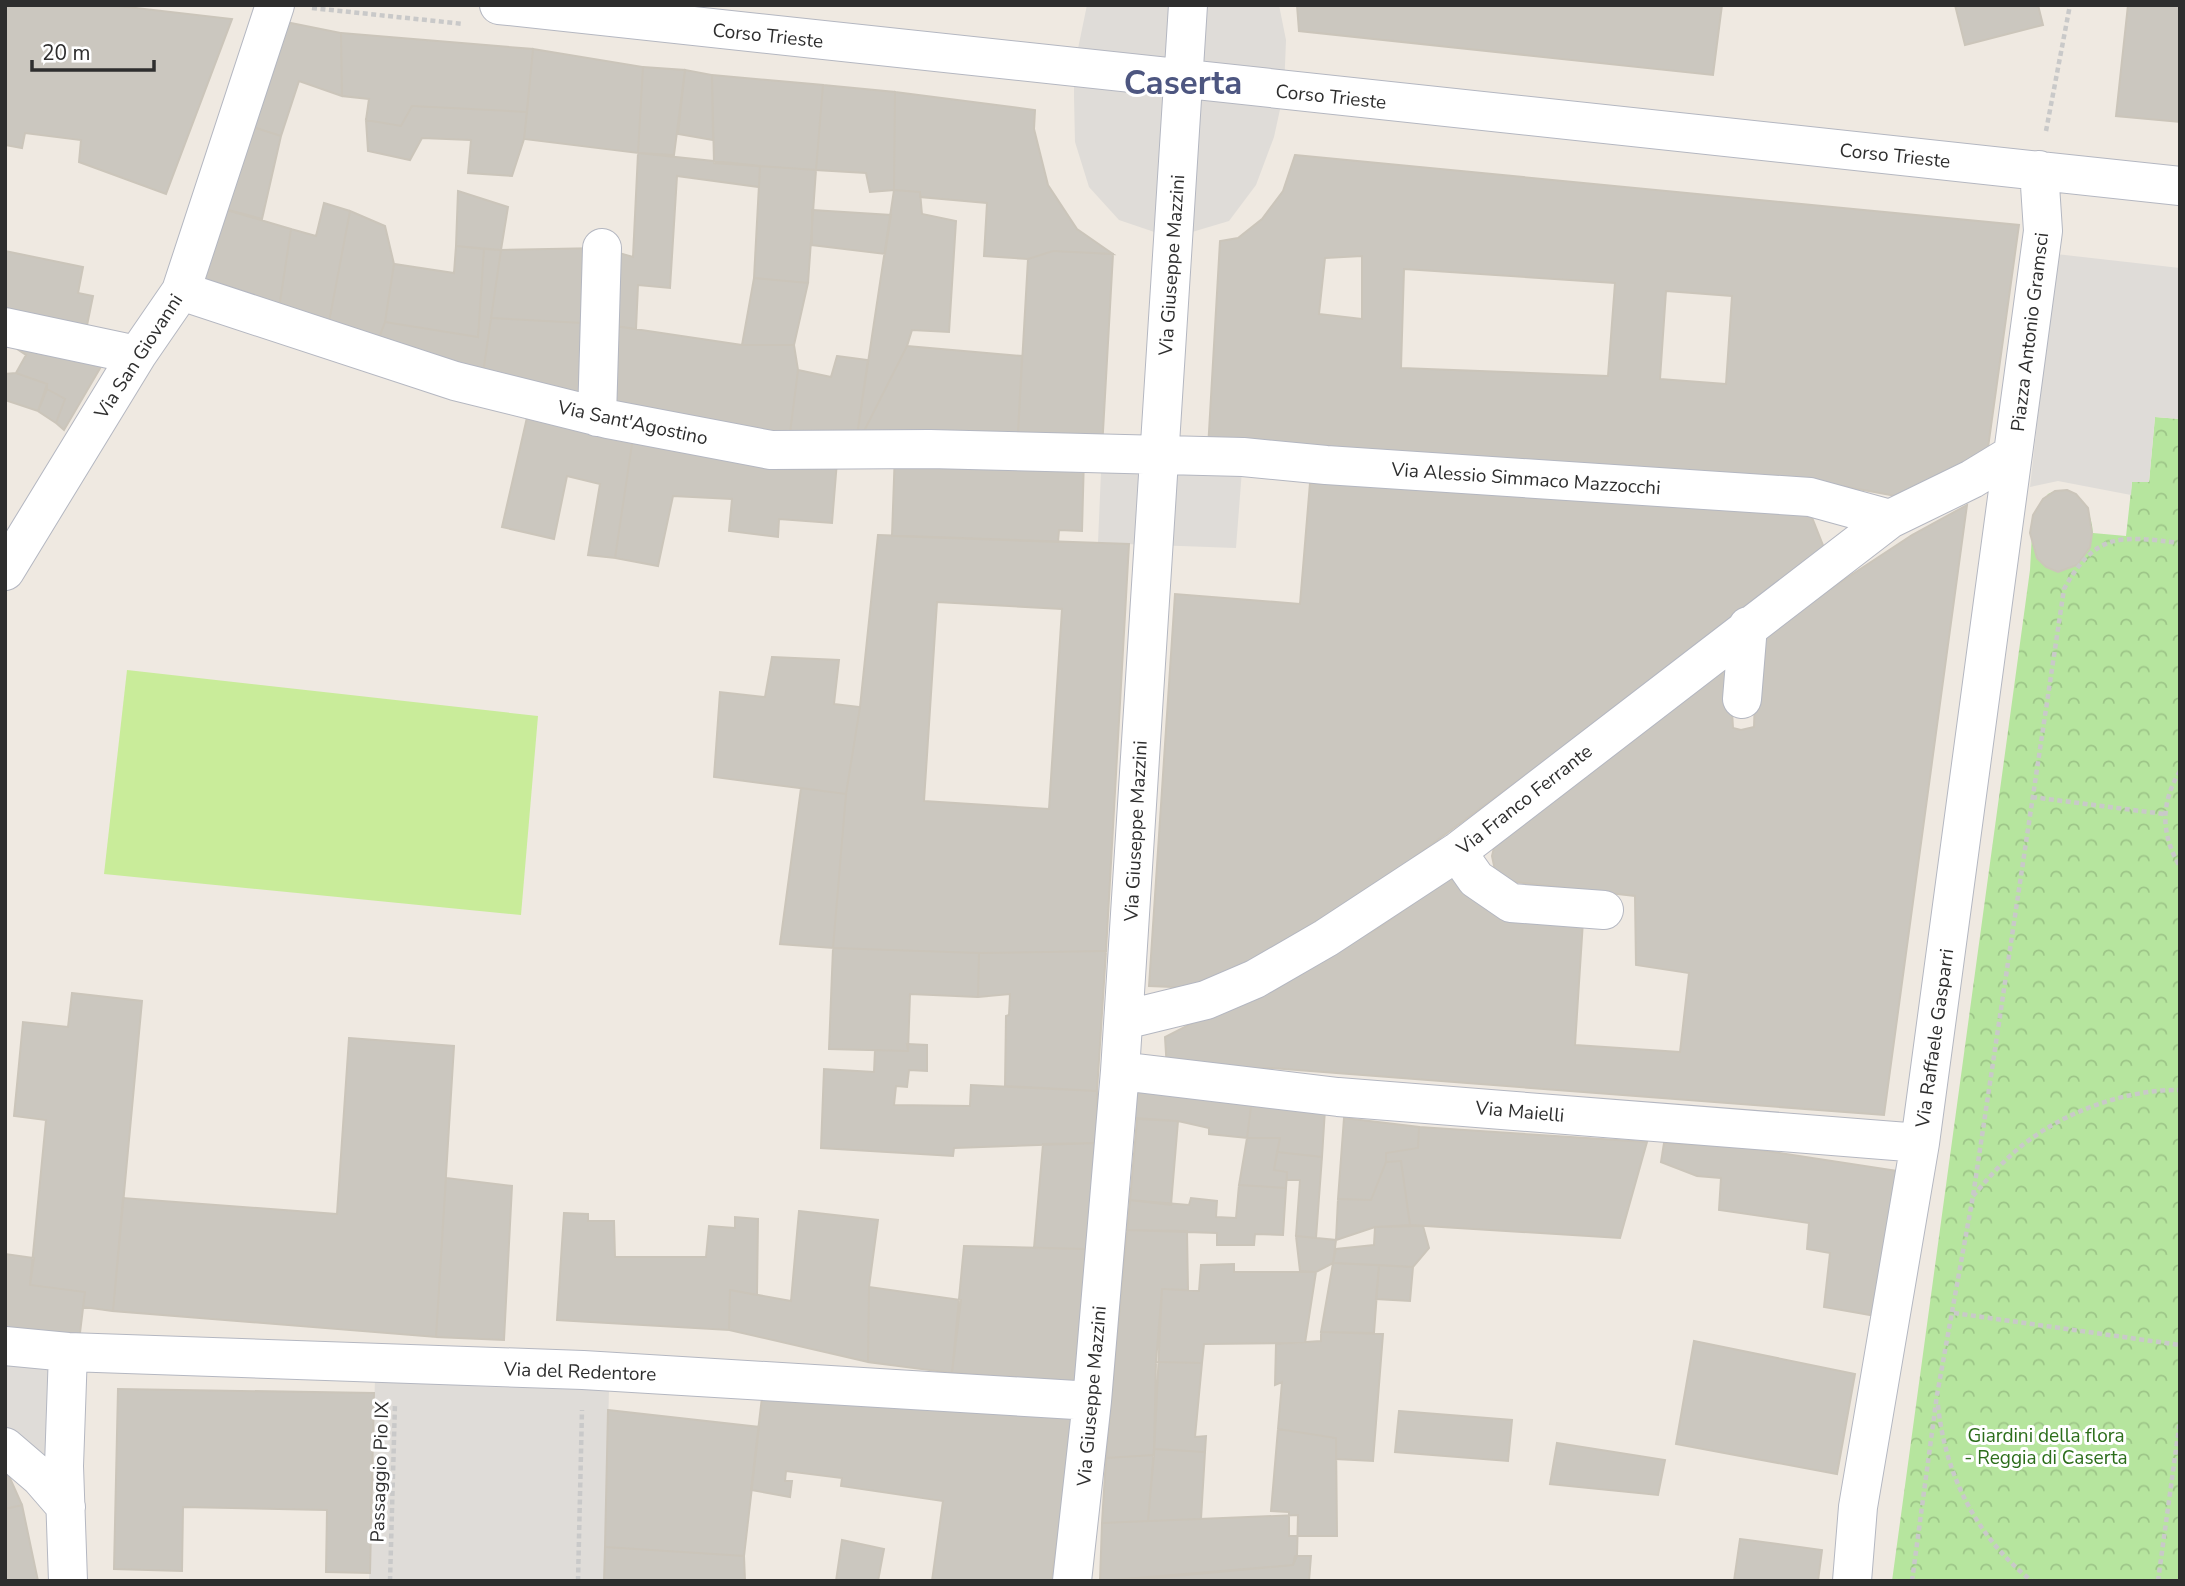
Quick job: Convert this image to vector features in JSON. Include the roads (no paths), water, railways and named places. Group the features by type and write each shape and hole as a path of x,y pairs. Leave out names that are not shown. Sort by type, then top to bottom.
{"street":[{"name":"Via San Giovanni","path":"5,571 137,355 181,291 275,5"},
{"name":"Corso Trieste","path":"499,5 2180,186"},
{"name":"Via Giuseppe Mazzini","path":"1072,1581 1092,1401 1124,1020 1188,5"},
{"name":"Piazza Antonio Gramsci","path":"2008,494 2043,231 2039,170"},
{"path":"597,417 603,248"},
{"name":"Via Sant'Agostino","path":"181,291 455,381 597,417 771,450 1159,454"},
{"path":"5,327 137,355"},
{"name":"Via Alessio Simmaco Mazzocchi","path":"1159,454 1243,457 1326,465 1810,497 1890,519"},
{"name":"Via Franco Ferrante","path":"1124,1020 1206,1000 1255,979 1326,937 1457,852 1890,519 2013,454"},
{"name":"Via Raffaele Gasparri","path":"1852,1581 1858,1507 1920,1143 2008,494"},
{"path":"1742,699 1748,626"},
{"path":"1457,852 1476,878 1511,903 1604,910"},
{"name":"Via Maielli","path":"1120,1071 1338,1097 1920,1143"},
{"name":"Via del Redentore","path":"5,1346 68,1352 583,1370 1092,1401"},
{"path":"68,1352 64,1466 68,1581"},
{"path":"5,1447 40,1477 65,1507"}],"district":[{"name":"Caserta","path":"1183,82"}],"park label":[{"name":"Giardini della flora - Reggia di Caserta","path":"2046,1446"}]}
